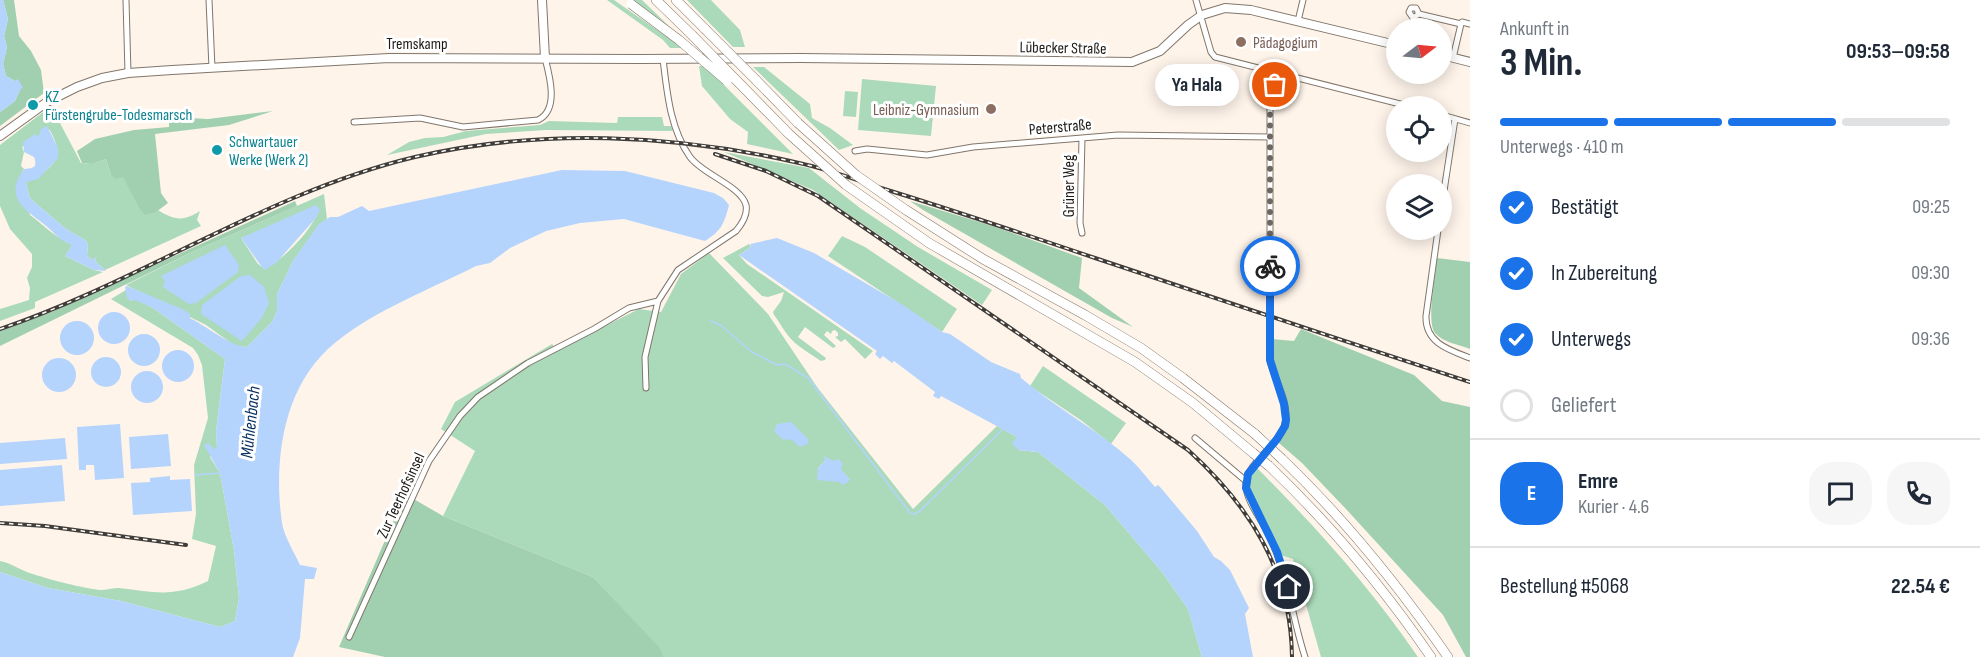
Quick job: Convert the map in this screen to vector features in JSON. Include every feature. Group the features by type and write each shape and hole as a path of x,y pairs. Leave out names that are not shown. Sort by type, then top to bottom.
{"highway":[{"path":"656,0 821,163 898,223 1135,362 1193,403 1269,466 1300,495 1353,553 1401,613 1431,657"},
{"path":"676,0 829,152 856,175 983,259 1141,348 1192,384 1255,434 1337,513 1363,543 1448,657"},
{"path":"628,2 679,40 727,81 742,87"}],"main road":[{"path":"542,0 545,58"},
{"path":"1202,15 1225,8 1235,8 1386,43"},
{"name":"Lübecker Straße","path":"663,59 801,58 1132,63 1160,51 1202,15"},
{"name":"Tremskamp","path":"0,136 60,94 102,78 128,73 389,57 663,59"},
{"path":"1453,58 1470,62"}],"street":[{"path":"126,0 128,73"},
{"path":"209,0 212,68"},
{"path":"1196,0 1215,57 1386,100"},
{"path":"1298,21 1304,0"},
{"path":"1419,14 1470,24"},
{"path":"1453,58 1461,24"},
{"path":"354,122 420,118 463,127 538,120 549,112 550,105 550,79 545,58"},
{"path":"646,388 645,357 658,301 678,270 736,231 742,224 746,211 746,205 739,195 690,157 669,107 663,59"},
{"path":"1278,72 1270,104 1270,360 1284,404 1286,420 1277,439 1248,474 1246,481 1248,495 1281,563 1305,657"},
{"path":"1452,118 1470,123"},
{"path":"1447,174 1455,119"},
{"name":"Peterstraße","path":"855,151 867,149 927,155 973,147 1118,135 1270,137"},
{"name":"Grüner Weg","path":"1082,138 1080,223 1082,233"},
{"path":"1437,240 1426,316 1429,334 1439,345 1470,358"},
{"name":"Zur Teerhofsinsel","path":"349,637 429,461 460,416 478,397 528,363 629,308 658,301"},
{"path":"1195,438 1246,481"}],"green space":[{"path":"3,0 14,0 19,36 31,51 41,70 44,93 0,126 0,112 15,101 20,90 15,81 6,76 3,64 7,47 4,36 8,19"},
{"path":"607,0 614,0 683,48 670,48 663,40"},
{"path":"630,0 642,0 672,29"},
{"path":"687,0 711,0 740,30 745,47 733,47"},
{"path":"699,66 705,66 793,154 747,144 748,132 730,119 702,86"},
{"path":"753,67 764,67 810,104 812,118 853,145 839,150"},
{"path":"862,79 936,86 931,136 858,130"},
{"path":"845,91 858,92 856,117 843,116"},
{"path":"51,106 81,163 92,164 106,159 111,175 123,176 138,207 156,212 158,210 175,218 189,217 200,211 197,220 201,226 105,270 95,261 96,257 93,260 87,256 88,244 85,240 66,229 29,196 26,182 50,167 57,155 57,148 49,129 22,147 24,152 21,166 24,169 21,174 30,215 55,235 71,244 65,256 103,272 35,302 35,308 0,321 0,309 29,300 30,288 27,278 32,267 32,254 10,229 0,206 0,145"},
{"path":"273,111 229,125 155,134 161,193 168,203 156,212 145,215 138,207 123,177 116,179 111,175 106,159 92,164 82,163 77,151 95,139 134,130 169,127 169,117 208,119"},
{"path":"618,117 662,117 664,126 671,126 673,131 546,130 486,134 387,155 409,142 466,131 540,125 549,121 617,123"},
{"path":"724,152 809,168 860,208 918,247 992,290 982,305 813,190"},
{"path":"324,194 327,219 319,225 293,261 277,294 277,311 272,322 247,347 235,346 206,325 126,285 192,252","holes":["319,211 296,244 265,269 258,264 241,238"]},
{"path":"295,201 297,206 192,252 0,346 0,331 54,311"},
{"path":"910,201 996,227 1082,258 1079,288 1133,327 1112,318"},
{"path":"842,236 865,247 957,309 942,332 828,256"},
{"path":"749,244 751,247 739,255 747,264 873,351 865,359 845,339 841,342 835,337 838,333 835,330 831,334 827,331 824,335 836,346 833,348 805,327 798,337 826,358 825,360 821,361 795,343 773,312 784,292 768,297 762,296 723,258"},
{"path":"709,253 768,314 817,387 913,509 997,426 1017,437 1018,450 1038,452 1105,505 1162,572 1188,609 1202,657 664,657 658,647 593,577 443,516 475,451 441,429 455,402 552,344 557,350 639,309 661,312 681,274","holes":["825,461 833,461 850,480 818,468"]},
{"path":"1437,258 1470,262 1470,349 1442,339 1432,327 1431,309"},
{"path":"126,290 131,301 135,299 153,308 225,359 216,431 217,447 210,457 220,473 234,550 239,598 235,621 220,627 121,601 48,588 0,572 0,561 49,579 100,590 119,588 174,592 208,581 216,546 192,539 196,514 194,465 208,418 202,365 193,348 111,299"},
{"path":"1301,329 1414,375 1442,401 1470,407 1470,657 1466,657 1443,615 1346,509 1302,463 1279,443 1286,430 1289,409 1272,358 1272,339 1294,341"},
{"path":"1043,366 1126,423 1111,444 1082,421 1030,386"},
{"path":"1257,468 1342,559 1418,657 1321,657 1293,559 1280,555 1250,494 1250,480"},
{"path":"405,494 443,516 593,577 659,647 664,657 385,657 339,647"}],"water":[{"path":"0,0 3,0 8,19 4,36 7,47 3,64 6,76 15,81 18,79 23,88 15,101 0,112"},
{"path":"47,126 58,148 58,158 38,179 26,182 29,196 66,229 85,240 88,244 87,256 93,260 97,255 95,261 106,271 94,270 65,256 71,244 60,239 30,214 16,195 18,179 24,169 35,165 34,157 24,152 23,142 35,134 38,137 41,129"},
{"name":"Mühlenbach","path":"562,170 625,171 714,193 729,205 722,226 705,241 624,219 580,223 546,231 510,248 490,263 476,266 386,310 352,330 318,359 304,379 293,401 281,449 279,474 283,528 300,565 317,568 314,579 305,579 300,638 293,657 0,657 0,572 48,588 121,601 220,627 235,621 239,598 234,550 220,473 204,445 208,443 214,449 217,447 216,431 225,359 153,308 135,300 131,301 127,298 125,287 182,309 190,314 190,318 219,336 234,344 247,347 272,322 277,311 277,294 293,261 319,224 330,217 338,217 362,206 369,211"},
{"path":"316,205 320,210 315,219 276,263 264,270 241,238"},
{"path":"777,238 814,253 903,305 991,362 1020,374 1021,378 1034,389 1130,459 1155,487 1158,485 1161,488 1197,531 1214,557 1230,570 1249,608 1245,614 1253,657 1202,657 1188,609 1162,572 1105,505 1038,452 1018,450 1012,443 1017,437 941,396 939,399 933,396 935,392 894,361 892,363 883,356 880,359 875,354 877,351 739,255 751,247 750,244"},
{"path":"225,245 239,265 238,272 196,303 189,304 163,287 165,281 161,276"},
{"path":"250,275 264,287 269,303 261,319 242,341 201,314 202,305 241,276"},
{"path":"114,312 125,317 130,328 125,339 114,344 103,339 98,328 103,317"},
{"path":"77,321 89,326 94,338 89,350 77,355 65,350 60,338 65,326"},
{"path":"144,334 156,338 160,350 156,362 144,366 132,362 128,350 132,338"},
{"path":"178,350 190,354 194,366 190,378 178,382 166,378 162,366 166,354"},
{"path":"106,357 117,361 121,372 117,383 106,387 95,383 91,372 95,361"},
{"path":"59,358 71,363 76,375 71,387 59,392 47,387 42,375 47,363"},
{"path":"147,371 159,375 163,387 159,399 147,403 135,399 131,387 135,375"},
{"path":"791,422 809,443 800,447 792,440 782,439 774,431 777,424"},
{"path":"120,424 124,478 95,480 94,465 86,465 86,470 79,470 77,427"},
{"path":"168,434 171,466 131,469 129,437"},
{"path":"65,438 67,459 0,464 0,443"},
{"path":"824,456 833,461 839,459 843,464 841,469 850,480 843,485 839,482 817,480 818,468 825,461"},
{"path":"62,465 65,501 0,506 0,470"},
{"path":"170,476 170,480 190,479 192,511 133,515 131,483 150,482 150,478"}],"waterway":[{"path":"711,321 722,326 752,352 777,365 785,364 808,378 910,513 915,514 920,511 1003,429"},
{"path":"195,475 220,473"}],"railway":[{"path":"0,329 104,287 257,214 361,172 415,157 462,148 510,142 607,138 704,146 752,153 820,168 1470,382"},
{"path":"715,154 766,171 818,196 1188,450 1230,494 1248,517 1263,542 1284,596 1290,626 1292,657"},
{"path":"0,523 45,526 186,545"}],"way so far":[{"path":"1270,266 1270,104 1275,85"}],"place":[{"name":"Pädagogium","path":"1241,42"},
{"name":"Ya Hala","path":"1275,85"},
{"name":"KZ Fürstengrube-Todesmarsch","path":"33,105"},
{"name":"Leibniz-Gymnasium","path":"991,109"},
{"name":"Schwartauer Werke (Werk 2)","path":"217,150"}],"route":[{"path":"1270,266 1270,360 1284,404 1286,420 1277,439 1248,474 1246,488 1277,552 1288,587"}]}
